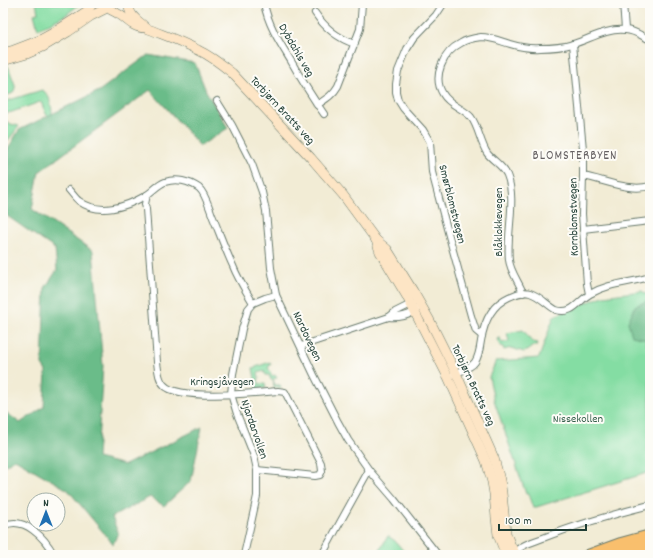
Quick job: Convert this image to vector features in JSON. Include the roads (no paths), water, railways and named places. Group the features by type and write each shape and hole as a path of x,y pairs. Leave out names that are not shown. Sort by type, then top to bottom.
{"highway":[{"path":"588,555 621,542 650,535"},
{"path":"611,555 650,542"},
{"path":"634,555 650,550"}],"main road":[{"path":"3,53 40,40 54,33 87,11 93,3"},
{"path":"3,61 27,54 43,47 106,7 116,10 121,9 127,3"},
{"name":"Torbjørn Bratts veg","path":"127,3 135,19 146,28 199,50 216,60 232,73 311,158 343,195 376,240 387,249 429,319 452,375"},
{"name":"Torbjørn Bratts veg","path":"106,7 122,16 132,24 140,28 146,28"},
{"name":"Torbjørn Bratts veg","path":"376,240 380,252 452,375 494,458 500,480 506,533 512,554"}],"street":[{"name":"Dybdahls veg","path":"264,3 272,29 317,105 324,114"},
{"name":"Smørblomstvegen","path":"444,3 414,38 407,49 398,71 396,92 398,100 403,108 423,130 430,142 432,172 446,225 471,316 476,331 482,336"},
{"path":"623,3 625,29 635,32 650,40"},
{"path":"317,105 329,98 335,91 360,29 362,4"},
{"path":"315,14 333,33 354,44"},
{"name":"Blåklokkevegen","path":"523,293 509,262 510,186 507,175 503,169 489,156 472,118 448,101 444,96 440,88 438,74 450,51 459,43 473,38 485,37 525,48 548,48 573,44 604,33 625,29"},
{"name":"Kornblomstvegen","path":"573,44 583,148 583,229 589,294"},
{"name":"Nardovegen","path":"217,101 232,125 252,164 262,192 266,211 271,268 276,295 314,375 348,440 369,470 394,498 438,555"},
{"path":"583,176 631,188 650,186"},
{"path":"69,190 75,198 85,204 105,209 118,208 128,205 147,195 164,182 176,180 189,182 200,189 207,201 233,267 253,303 276,295"},
{"name":"Kringsjåvegen","path":"147,195 145,204 158,366 161,380 164,385 170,389 200,395 278,391 285,392 320,463 322,471 320,475"},
{"path":"583,229 650,221"},
{"path":"452,375 470,366 475,361 479,352 487,319 492,310 501,301 523,293 531,294 535,295 553,308 563,311 572,309 589,294 605,287 650,277"},
{"name":"Njardarvollen","path":"244,555 257,496 257,470 254,456 237,414 232,394 233,374 242,329 248,309 253,303"},
{"path":"301,346 389,317 394,312 412,308 421,304"},
{"name":"Njardarvollen","path":"257,470 316,476 320,475"},
{"path":"322,555 369,470"},
{"path":"512,554 522,547 564,530 617,513 650,505"},
{"path":"3,526 12,523 20,523 30,528 44,540 54,555"}],"district":[{"name":"BLOMSTERBYEN","path":"575,154"}],"park label":[{"name":"Nissekollen","path":"578,418"}]}
